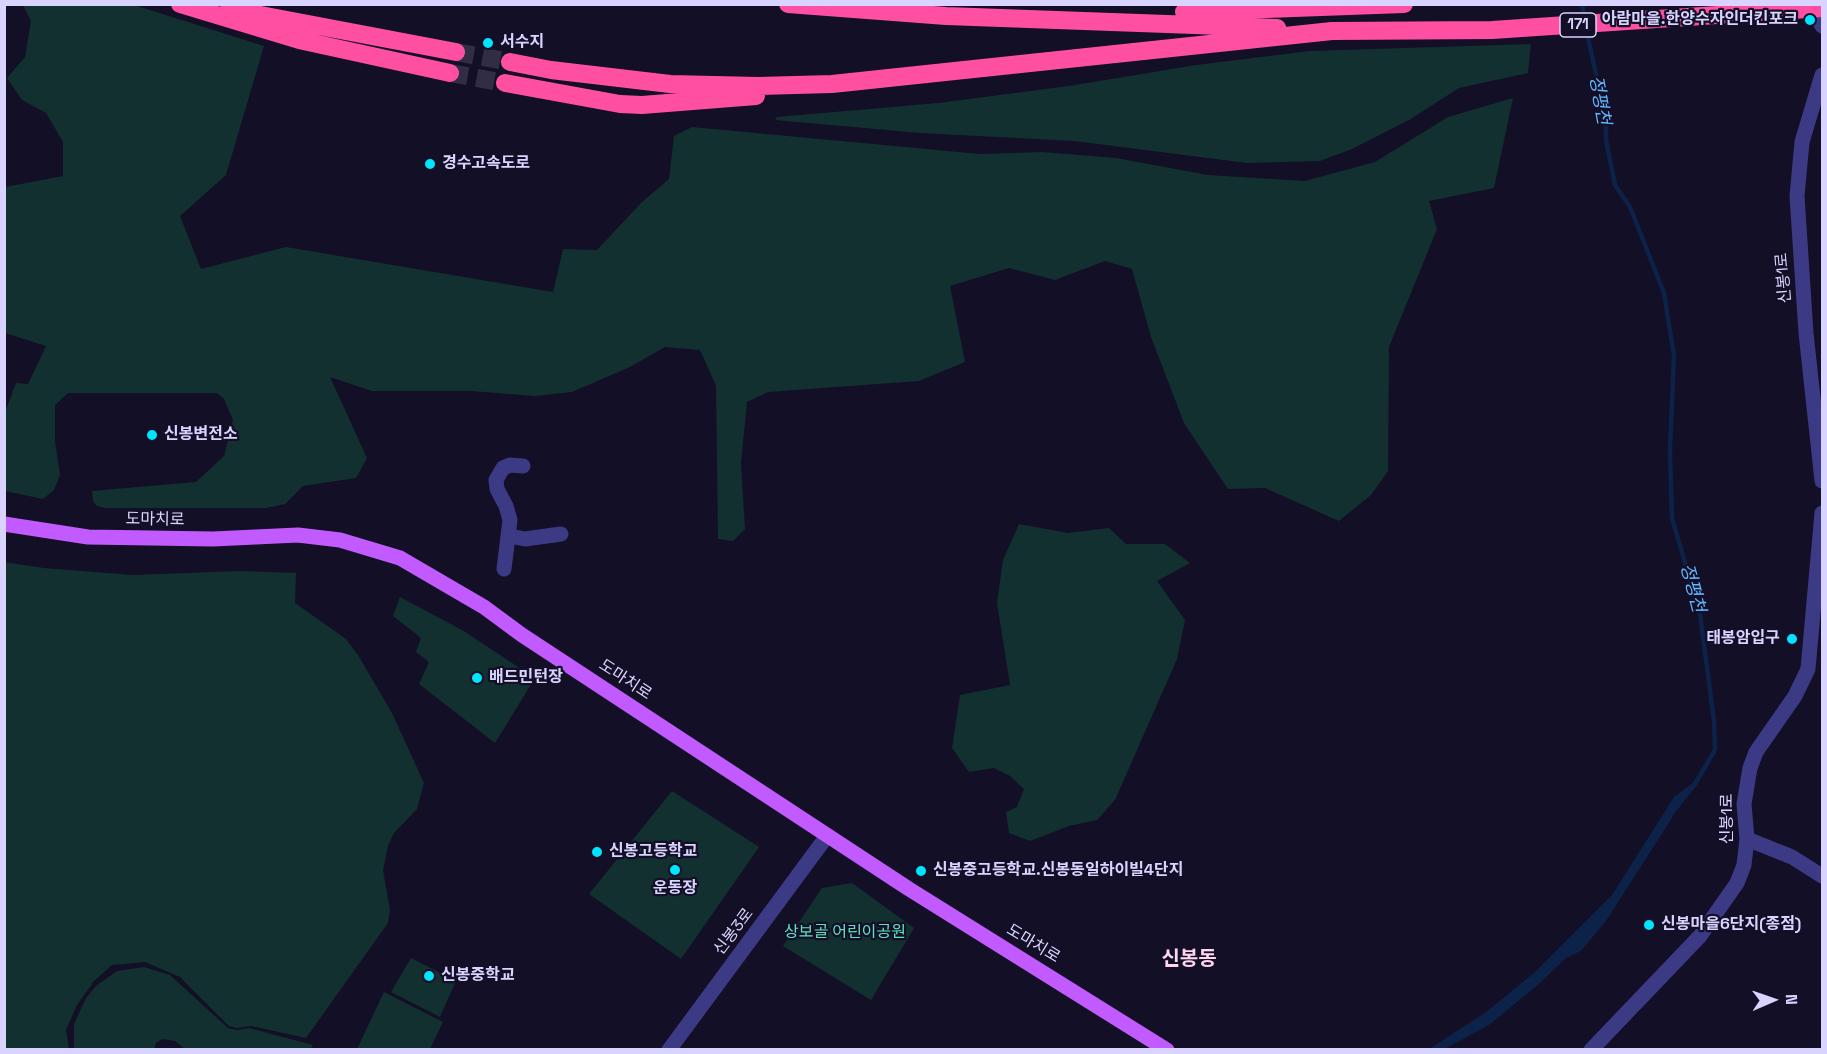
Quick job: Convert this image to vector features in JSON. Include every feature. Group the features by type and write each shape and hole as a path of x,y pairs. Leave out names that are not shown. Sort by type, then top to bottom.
{"highway":[{"path":"180,4 299,40 450,73"},
{"path":"204,4 456,52"},
{"name":"171","path":"788,4 946,16 1332,31 1492,30 1822,8"},
{"path":"968,4 1178,12 1404,4"},
{"path":"1314,4 1332,8"},
{"path":"505,83 620,104 642,105 746,97 832,84 1332,31"},
{"path":"510,62 586,75 670,84 758,86 832,84"}],"main road":[{"name":"도마치로","path":"4,524 99,537 213,539 298,535 340,540 400,558 484,608 827,836 1167,1050"}],"street":[{"path":"1810,4 1822,26"},
{"name":"신봉1로","path":"1822,75 1802,142 1797,196 1806,333 1822,482"},
{"path":"504,569 510,536 510,520 506,506 496,489 496,480 503,468 510,465 523,466"},
{"name":"신봉1로","path":"1591,1050 1701,936 1737,883 1744,865 1747,839 1744,804 1750,768 1756,752 1815,668 1813,643 1822,513"},
{"path":"510,536 534,538 561,534"},
{"name":"신봉3로","path":"669,1050 827,836"},
{"path":"1747,839 1792,858 1822,876"}],"green space":[{"path":"23,5 134,5 264,46 226,175 180,216 201,269 286,247 553,292 563,249 597,250 641,203 669,179 674,136 692,127 980,154 1042,152 1116,158 1208,175 1305,181 1375,162 1448,117 1513,98 1494,188 1429,201 1437,229 1389,347 1388,471 1371,495 1339,521 1265,488 1228,489 1184,423 1151,337 1132,269 1105,261 1055,280 1009,268 950,286 965,362 919,381 768,392 747,402 741,463 745,529 733,541 718,539 716,386 700,350 665,347 630,367 572,392 535,396 471,391 372,391 330,377 367,458 356,478 303,486 285,504 266,508 105,508 97,506 93,501 92,491 196,482 224,456 233,420 224,399 217,393 68,393 55,405 55,441 60,475 54,490 43,499 5,491 5,412 16,383 28,384 46,346 5,333 5,187 63,176 63,142 46,113 22,100 7,78 25,57 31,21"},
{"path":"1531,44 1528,73 1459,88 1409,120 1352,149 1320,161 1247,163 1074,141 920,133 775,120 777,117 938,103 1069,86 1196,65 1310,51"},
{"path":"1019,524 1068,533 1109,528 1126,544 1165,544 1190,563 1157,581 1185,620 1177,659 1115,800 1097,820 1069,826 1030,841 1009,833 1006,812 1017,807 1024,789 1010,776 994,768 969,772 952,748 960,695 1010,685 997,603 1003,560"},
{"path":"4,562 44,568 133,575 240,571 296,573 295,603 346,639 358,655 392,713 424,783 417,809 394,833 388,846 383,870 390,910 388,923 306,1038 251,1026 236,1028 229,1026 180,977 145,962 112,965 94,981 77,1005 66,1030 69,1049 5,1049"},
{"path":"400,597 462,630 535,678 495,743 419,684 429,662 416,652 421,638 393,616"},
{"name":"운동장","path":"672,791 759,847 681,959 589,894"},
{"name":"상보골 어린이공원","path":"852,883 914,928 871,1000 783,946 822,888"},
{"path":"411,958 456,981 440,1017 391,992"},
{"path":"144,967 170,975 228,1028 236,1030 249,1028 313,1045 310,1050 186,1050 175,1041 162,1039 156,1043 154,1049 74,1049 74,1024 86,998 96,986 117,971"},
{"path":"384,992 443,1022 430,1049 357,1049"}],"water":[{"path":"1698,779 1681,800 1672,818 1606,921 1581,951 1566,958 1539,984 1489,1025 1445,1049 1429,1049 1486,1012 1535,972 1612,895 1674,797"}],"waterway":[{"path":"1582,4 1585,20"},
{"name":"정평천","path":"1586,28 1606,120 1606,140 1615,185 1630,207 1664,293 1674,356 1670,450 1672,518 1700,614 1714,721 1715,750 1695,784 1675,809"}],"tunnel":[{"path":"456,52 510,62"},
{"path":"450,73 505,83"}],"place":[{"name":"아람마을.한양수자인더킨포크","path":"1810,20"},
{"name":"서수지","path":"488,43"},
{"name":"경수고속도로","path":"430,164"},
{"name":"신봉변전소","path":"152,435"},
{"name":"태봉암입구","path":"1792,639"},
{"name":"배드민턴장","path":"477,678"},
{"name":"신봉고등학교","path":"597,852"},
{"name":"운동장","path":"675,870"},
{"name":"신봉중고등학교.신봉동일하이빌4단지","path":"921,871"},
{"name":"신봉마을6단지(종점)","path":"1649,925"},
{"name":"신봉중학교","path":"429,976"}],"district":[{"name":"신봉동","path":"1189,960"}]}
